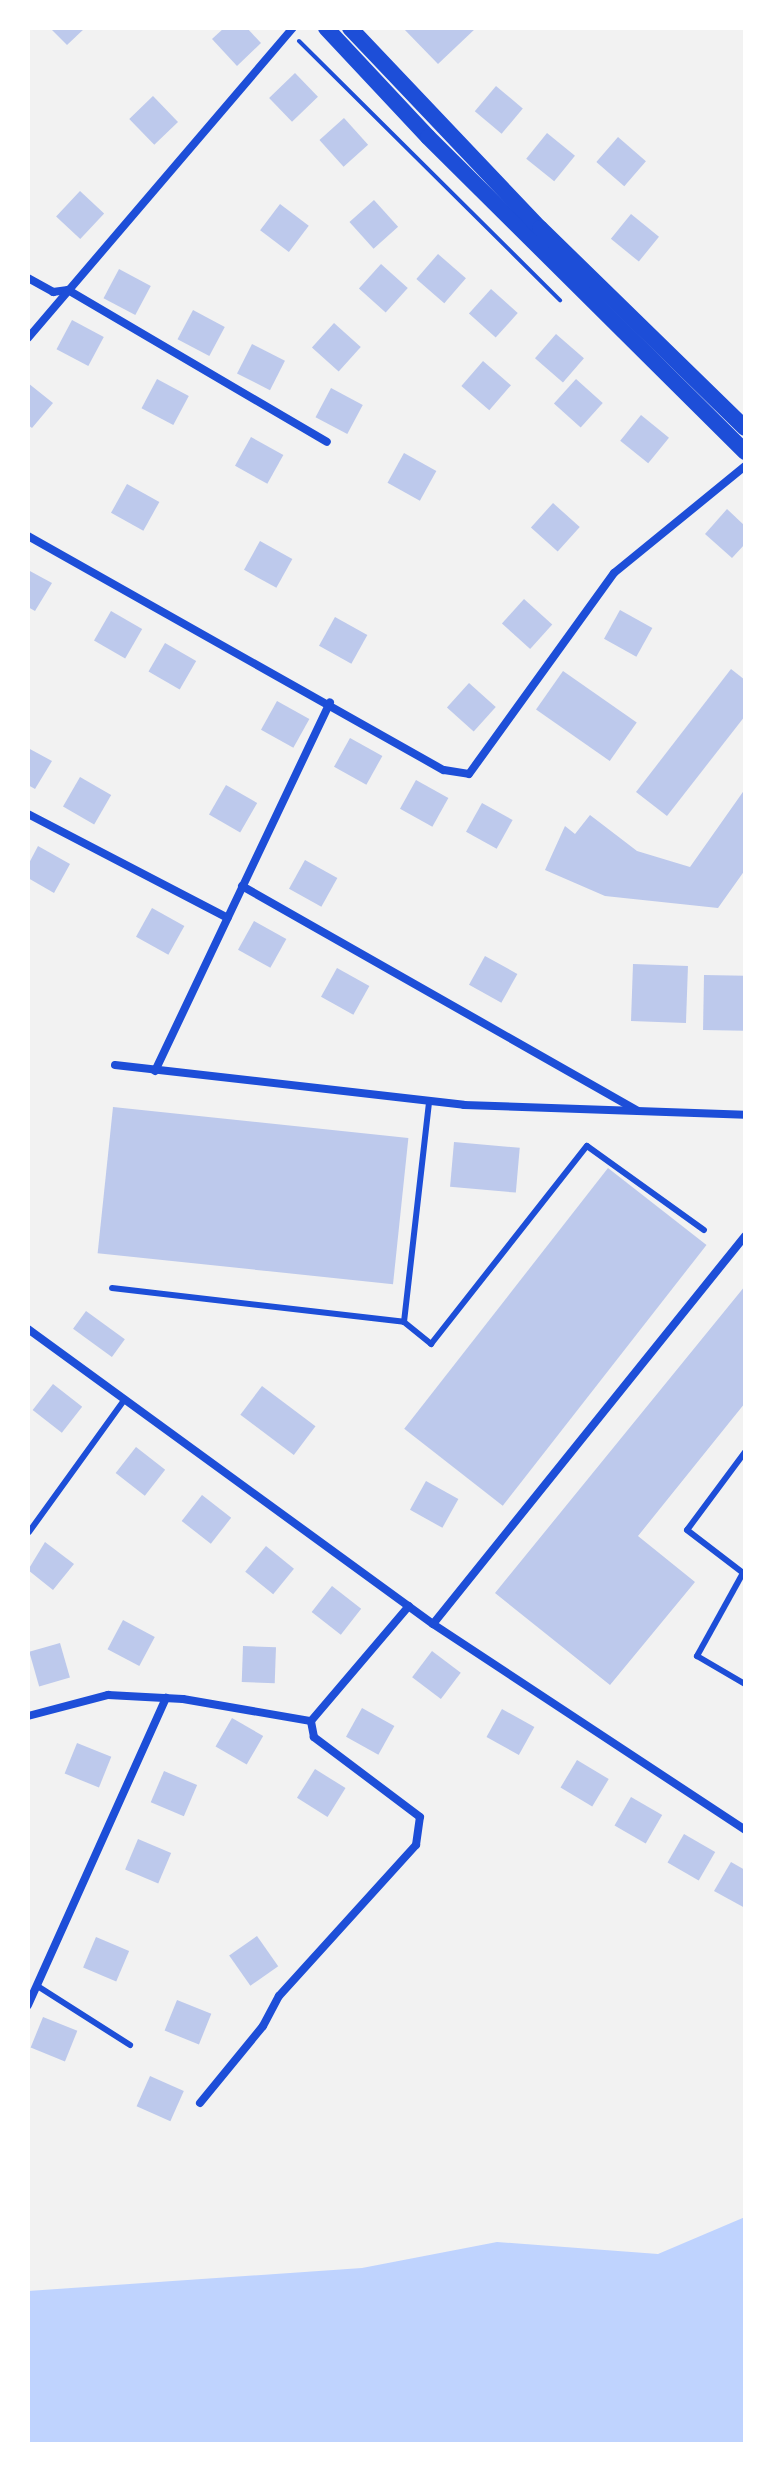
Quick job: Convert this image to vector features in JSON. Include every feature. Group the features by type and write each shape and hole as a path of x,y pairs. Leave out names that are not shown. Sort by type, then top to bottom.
{"main road":[{"path":"326,28 428,137 745,452"},
{"path":"350,28 551,239 745,428"}],"street":[{"path":"28,338 292,30"},
{"path":"28,278 53,292 68,290 327,442"},
{"path":"28,536 330,702 444,770 469,774 524,705 614,573 745,466"},
{"path":"155,1071 330,702"},
{"path":"28,814 228,918"},
{"path":"242,886 643,1114"},
{"path":"115,1065 429,1101 643,1114 745,1115"},
{"path":"433,1624 745,1236"},
{"path":"28,1329 433,1624 745,1830"},
{"path":"311,1721 409,1606"},
{"path":"28,1716 108,1695 166,1698 311,1721"},
{"path":"28,2005 39,1987 166,1698"},
{"path":"200,2103 263,2026 279,1996 416,1845 420,1817 314,1737 311,1721"}],"lane":[{"path":"404,1322 429,1101"},
{"path":"112,1288 404,1322 431,1344 587,1146 704,1230"},
{"path":"29,1532 125,1399"},
{"path":"745,1452 687,1530 743,1573 697,1656 745,1684"},
{"path":"39,1987 130,2045"}],"path":[{"path":"292,30 570,309"}],"water":[{"path":"745,2217 745,2444 28,2444 28,2291 362,2268 497,2242 658,2254"}],"building":[{"path":"50,28 85,28 67,45"},
{"path":"224,28 247,28 261,43 237,66 212,39"},
{"path":"403,28 476,28 438,64"},
{"path":"295,73 318,97 292,122 269,98"},
{"path":"496,86 523,108 502,134 475,111"},
{"path":"153,96 178,122 154,145 129,119"},
{"path":"344,118 368,145 344,167 319,140"},
{"path":"547,133 575,156 554,181 526,159"},
{"path":"618,137 646,161 624,186 596,162"},
{"path":"80,191 104,214 80,239 56,217"},
{"path":"374,200 398,227 374,249 349,222"},
{"path":"280,204 309,226 289,252 260,230"},
{"path":"631,214 659,237 639,262 611,239"},
{"path":"438,254 466,278 444,303 416,279"},
{"path":"381,264 408,288 386,313 359,289"},
{"path":"119,269 151,286 135,315 104,298"},
{"path":"491,289 518,313 496,338 469,314"},
{"path":"193,310 225,327 209,356 178,339"},
{"path":"72,320 104,337 88,366 57,349"},
{"path":"334,323 361,347 339,372 312,348"},
{"path":"556,334 584,358 563,382 535,358"},
{"path":"252,344 285,361 270,390 237,373"},
{"path":"483,361 511,385 489,410 461,386"},
{"path":"157,379 189,396 173,425 142,408"},
{"path":"576,379 603,403 581,428 554,404"},
{"path":"28,383 53,403 32,428 28,425"},
{"path":"331,388 363,405 347,434 316,417"},
{"path":"641,415 669,438 648,463 620,441"},
{"path":"251,437 283,455 267,484 235,466"},
{"path":"404,453 436,471 420,501 388,483"},
{"path":"127,484 159,502 143,531 111,513"},
{"path":"553,503 580,527 558,552 531,528"},
{"path":"727,509 745,526 745,544 732,558 705,534"},
{"path":"260,541 292,559 276,588 244,570"},
{"path":"28,570 52,583 35,611 28,607"},
{"path":"524,599 552,624 530,649 502,624"},
{"path":"620,610 652,628 636,657 604,639"},
{"path":"111,611 142,629 125,658 94,640"},
{"path":"335,617 367,635 351,664 319,646"},
{"path":"165,643 196,661 180,690 148,672"},
{"path":"731,669 745,680 745,716 667,816 636,792"},
{"path":"563,671 637,723 610,761 536,710"},
{"path":"469,683 496,707 474,732 447,708"},
{"path":"277,701 309,719 293,748 261,730"},
{"path":"350,738 382,756 366,785 334,767"},
{"path":"28,748 52,761 35,789 28,785"},
{"path":"80,777 111,795 94,824 63,806"},
{"path":"416,780 448,798 432,827 400,809"},
{"path":"226,785 257,803 240,832 209,814"},
{"path":"745,789 745,870 718,908 605,896 545,870 565,826 575,834 590,815 637,851 690,867"},
{"path":"482,803 513,820 497,849 466,832"},
{"path":"38,846 70,864 54,893 28,878 28,865"},
{"path":"305,860 337,878 321,907 289,889"},
{"path":"152,908 184,926 168,955 136,937"},
{"path":"254,921 286,939 270,968 238,950"},
{"path":"485,956 517,974 501,1003 469,985"},
{"path":"633,964 688,966 686,1023 631,1021"},
{"path":"337,968 369,986 353,1015 321,997"},
{"path":"704,975 745,976 744,1031 703,1030"},
{"path":"113,1107 408,1138 393,1284 98,1253"},
{"path":"454,1142 520,1148 516,1193 450,1187"},
{"path":"608,1168 707,1245 503,1506 404,1429"},
{"path":"745,1286 745,1403 638,1536 695,1582 610,1685 495,1593"},
{"path":"86,1311 125,1339 112,1357 73,1329"},
{"path":"53,1384 82,1407 62,1433 33,1410"},
{"path":"262,1386 316,1426 294,1455 240,1415"},
{"path":"136,1447 165,1470 145,1496 116,1473"},
{"path":"426,1481 458,1499 442,1528 410,1510"},
{"path":"202,1495 231,1518 211,1544 182,1521"},
{"path":"45,1542 74,1564 53,1590 28,1570"},
{"path":"266,1546 294,1569 273,1594 245,1572"},
{"path":"332,1586 361,1609 341,1635 312,1612"},
{"path":"123,1620 155,1637 139,1666 108,1649"},
{"path":"60,1643 70,1678 39,1686 29,1652"},
{"path":"243,1646 276,1647 275,1683 242,1682"},
{"path":"432,1651 461,1673 441,1699 412,1677"},
{"path":"362,1708 394,1726 378,1755 346,1737"},
{"path":"502,1709 534,1727 519,1755 486,1737"},
{"path":"232,1718 263,1736 247,1765 216,1747"},
{"path":"77,1743 111,1757 99,1787 65,1774"},
{"path":"577,1760 609,1779 592,1806 561,1787"},
{"path":"315,1769 346,1788 328,1817 297,1798"},
{"path":"164,1771 197,1785 184,1816 151,1802"},
{"path":"631,1797 662,1815 646,1844 614,1826"},
{"path":"684,1834 715,1852 699,1881 668,1863"},
{"path":"138,1839 171,1853 158,1883 125,1869"},
{"path":"731,1862 745,1870 745,1908 714,1891"},
{"path":"257,1936 278,1966 250,1986 229,1956"},
{"path":"96,1937 129,1951 116,1981 83,1967"},
{"path":"177,2000 211,2014 199,2044 165,2031"},
{"path":"43,2017 77,2031 65,2061 31,2048"},
{"path":"150,2076 184,2091 170,2121 137,2106"}]}
